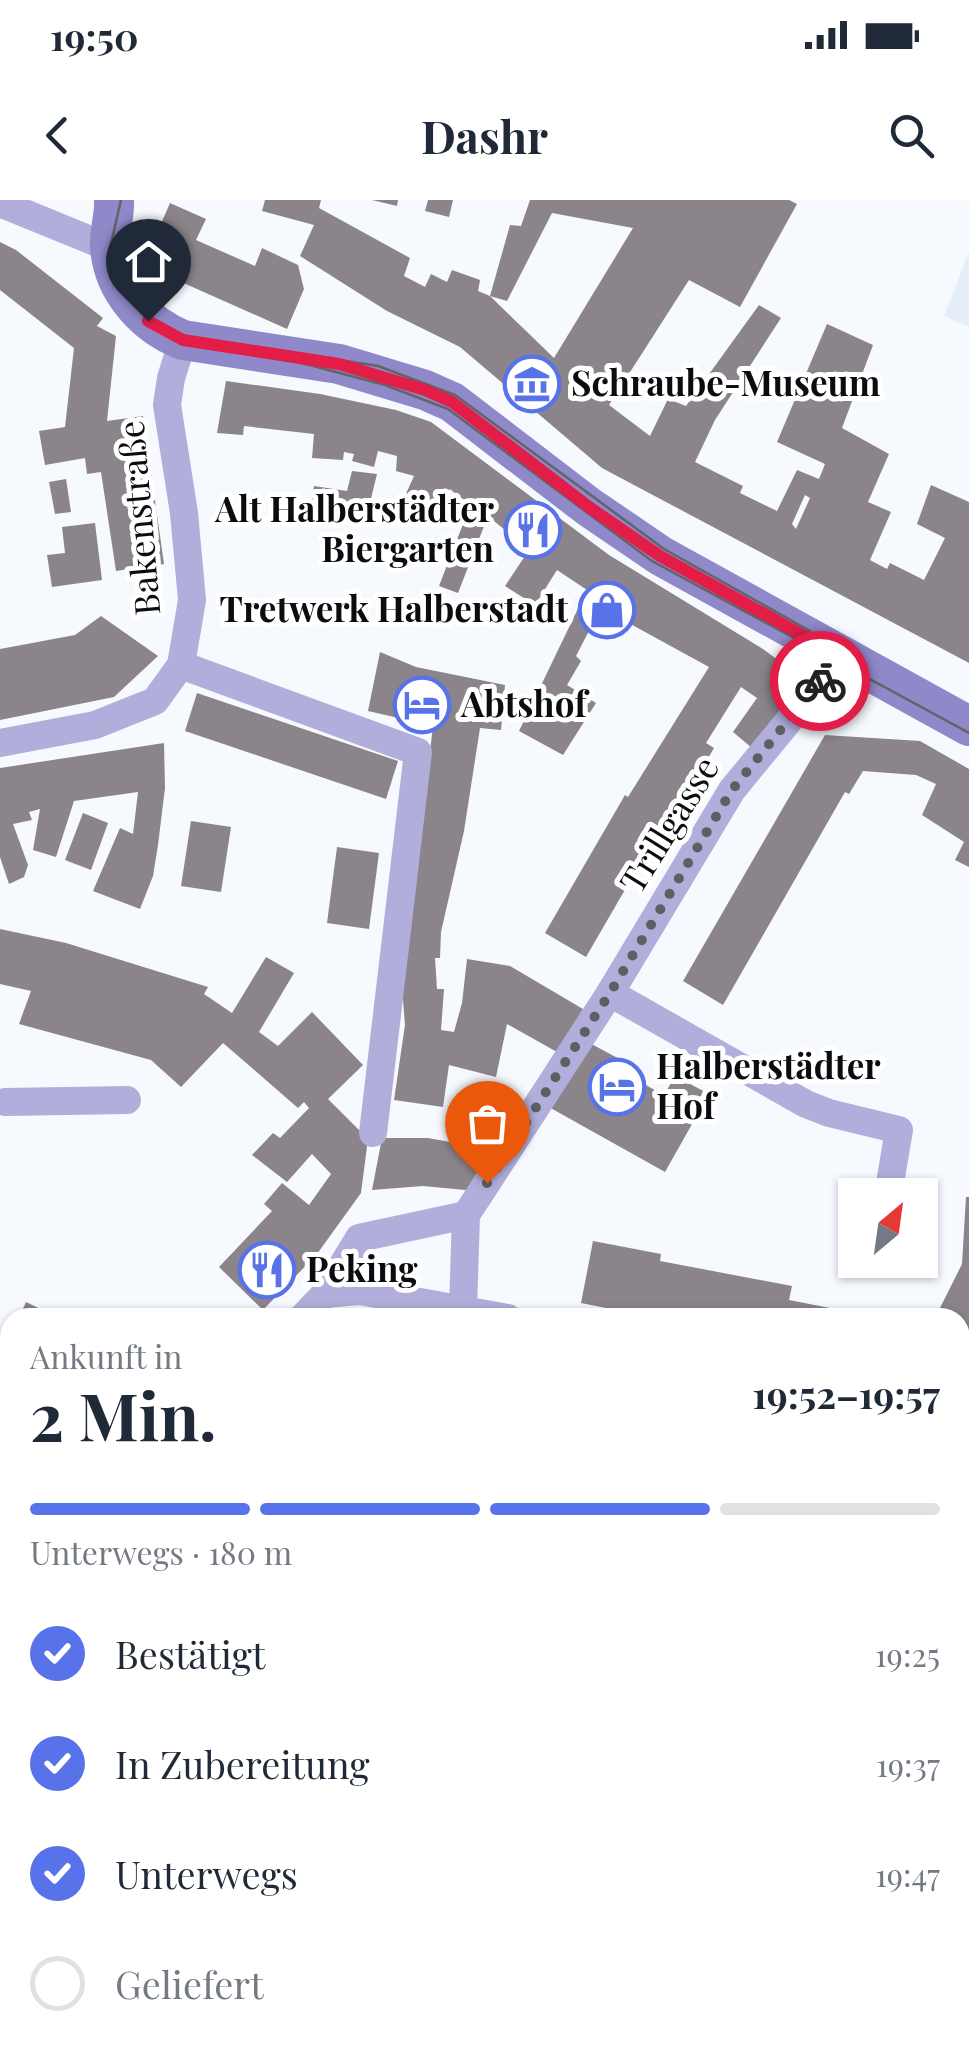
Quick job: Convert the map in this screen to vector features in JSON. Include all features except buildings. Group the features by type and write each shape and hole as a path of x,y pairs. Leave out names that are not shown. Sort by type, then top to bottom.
{"street":[{"path":"0,203 116,216 116,271 136,307 165,333 183,340 339,364 452,402 660,556 969,726"},
{"name":"Bakenstraße","path":"0,744 95,725 155,701 181,664 192,600 184,512 167,406 183,340"},
{"name":"Trillgasse","path":"466,1215 610,993 732,790 838,655"},
{"path":"181,664 418,752 373,1133"},
{"path":"610,993 806,1104 829,1114 899,1130 891,1178"},
{"path":"2,1105 127,1100"},
{"path":"312,1308 325,1294 359,1238 466,1215 463,1308"},
{"path":"325,1294 360,1291 457,1308"}],"shaded area":[{"path":"969,252 969,327 944,316"}],"tram line":[{"path":"121,200 110,248 124,290 148,321 183,340 264,353 385,385 448,409 652,561 969,733"},
{"path":"314,356 378,366 455,395 664,549 810,631"}],"way so far":[{"path":"487,1183 610,993 732,790 820,681"}],"place":[{"name":"Schraube-Museum","path":"532,384"},
{"name":"Alt Halberstädter Biergarten","path":"533,530"},
{"name":"Tretwerk Halberstadt","path":"607,610"},
{"name":"Abtshof","path":"422,705"},
{"name":"Halberstädter Hof","path":"617,1087"},
{"name":"Peking","path":"267,1270"}],"route":[{"path":"148,321 183,340 339,364 452,402 660,556 838,655 820,681"}]}
